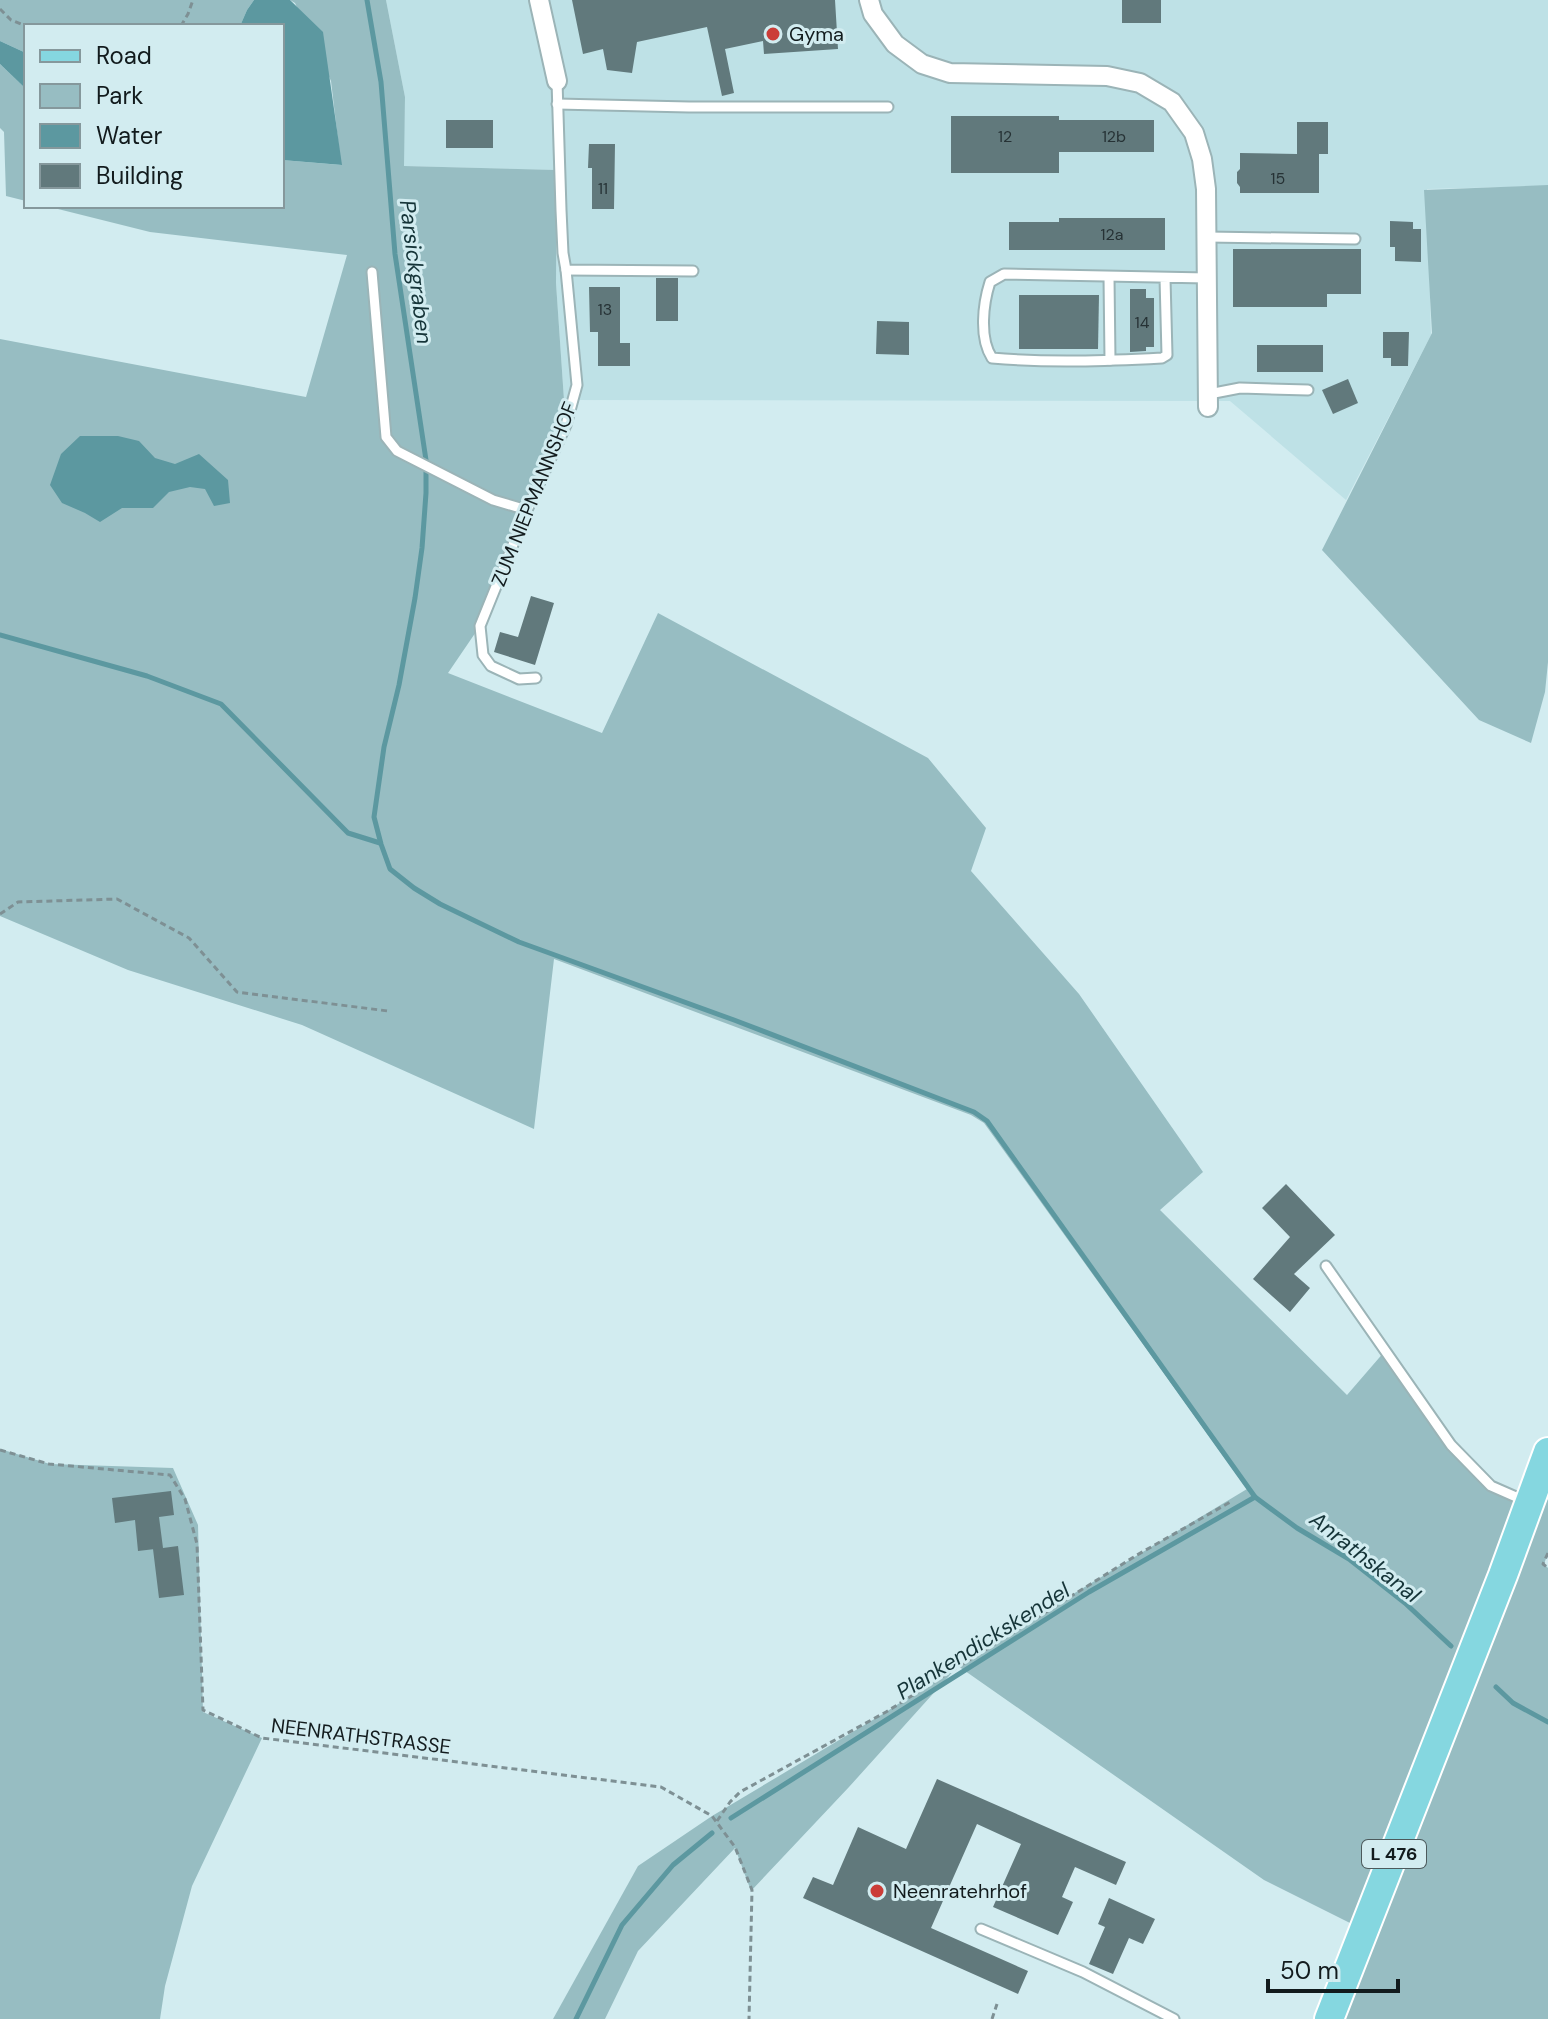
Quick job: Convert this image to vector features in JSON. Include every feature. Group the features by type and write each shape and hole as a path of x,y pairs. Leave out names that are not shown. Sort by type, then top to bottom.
{"main road":[{"name":"L 476","path":"1329,2019 1548,1452"}],"street":[{"name":"ZUM NIEPMANNSHOF","path":"539,0 557,81"},
{"path":"869,0 873,14 895,44 922,64 950,73 1107,76 1140,83 1172,102 1194,133 1206,189 1208,400"}],"lane":[{"name":"ZUM NIEPMANNSHOF","path":"536,678 519,679 491,666 483,655 480,626 527,510 566,425 577,385 563,253 557,81"},
{"path":"557,104 888,107"},
{"path":"1207,237 1355,239"},
{"path":"566,270 693,271"},
{"path":"372,272 386,437 397,451 417,462 493,500 527,510"},
{"path":"1165,278 1167,355 1162,358 1052,361 992,358 986,349 985,298 990,282 1004,274 1207,278"},
{"path":"1109,277 1110,360"},
{"path":"1208,400 1240,388 1308,390"},
{"path":"1326,1266 1451,1445 1491,1486 1530,1504"},
{"path":"981,1929 1083,1972 1174,2019"}],"path":[{"path":"182,24 193,0"},
{"path":"0,9 11,20 24,25"},
{"path":"0,914 18,902 117,899 189,938 237,992 388,1011"},
{"name":"NEENRATHSTRASSE","path":"0,1450 49,1464 170,1475 185,1499 197,1544 203,1710 262,1738 661,1787 712,1816 735,1847 752,1890 749,2019"},
{"path":"717,1821 740,1792 886,1712 1137,1555 1232,1501"},
{"path":"1548,1553 1543,1564 1548,1568"},
{"path":"992,2019 997,2004"}],"shaded area":[{"path":"386,0 1548,0 1548,186 1427,189 1431,335 1346,500 1230,401 564,400 556,283 557,170 403,166 405,97"}],"green space":[{"path":"0,0 254,0 241,24 24,24 24,52 0,41"},
{"path":"290,0 386,0 405,97 404,166 557,170 556,283 564,400 518,538 480,626 448,673 602,733 658,613 928,758 986,828 971,871 1079,994 1203,1172 1160,1210 1347,1395 1385,1351 1451,1445 1491,1486 1530,1503 1536,1488 1548,1500 1548,1553 1544,1564 1548,1568 1548,2019 1329,2019 1364,1930 1264,1880 958,1666 751,1891 735,1848 638,1951 605,2019 553,2019 638,1866 712,1816 1247,1489 984,1123 971,1115 554,959 534,1129 302,1025 128,970 0,916 0,339 306,397 347,255 150,232 54,208 284,208 284,160 341,165 331,81 295,3"},
{"path":"0,64 24,87 24,200 6,196 4,132 0,128"},
{"path":"1548,185 1548,662 1545,692 1531,743 1479,720 1322,550 1432,333 1424,190"},
{"path":"0,1449 50,1464 173,1468 198,1525 203,1712 262,1738 192,1886 165,1986 160,2019 0,2019"}],"water":[{"path":"254,0 290,0 323,32 342,165 284,160 284,24 241,24"},
{"path":"0,41 24,52 24,87 0,64"},
{"path":"80,436 118,436 139,441 155,458 175,464 199,454 228,480 230,503 214,506 205,489 190,487 169,492 153,508 122,508 100,522 62,503 50,485 61,454"}],"building":[{"name":"Gyma","path":"572,0 835,0 838,49 764,54 763,41 725,49 734,93 722,96 707,27 637,42 632,73 607,70 603,49 583,54"},
{"path":"1122,0 1161,0 1161,23 1122,23"},
{"path":"951,116 1154,120 1154,152 1059,152 1059,173 951,173"},
{"path":"446,120 493,120 493,148 446,148"},
{"path":"1297,122 1328,122 1328,154 1319,154 1319,193 1240,193 1237,172 1240,169 1240,153 1297,154"},
{"path":"589,144 615,144 614,209 592,209"},
{"path":"1059,218 1165,218 1165,250 1009,250 1009,222 1059,222"},
{"path":"1390,221 1413,222 1413,229 1421,229 1421,262 1395,261 1395,247 1390,247"},
{"path":"1233,249 1361,249 1361,294 1327,294 1327,307 1233,307"},
{"path":"656,278 678,278 678,321 656,321"},
{"path":"589,287 620,287 620,343 630,343 630,366 598,366 598,332 590,332"},
{"path":"1130,289 1146,289 1146,298 1154,298 1154,347 1146,347 1146,351 1130,352"},
{"path":"1019,295 1099,295 1098,349 1019,349"},
{"path":"877,321 909,322 909,355 876,354"},
{"path":"1383,332 1409,332 1408,366 1391,366 1391,358 1383,358"},
{"path":"1257,345 1323,345 1323,372 1257,372"},
{"path":"1348,379 1358,403 1333,414 1322,390"},
{"path":"531,596 554,603 535,665 494,652 500,632 518,637"},
{"path":"1286,1184 1335,1235 1294,1274 1310,1288 1290,1312 1253,1279 1290,1237 1262,1208"},
{"path":"171,1491 174,1515 159,1517 163,1548 178,1546 184,1595 159,1598 153,1549 138,1551 135,1520 115,1523 112,1498"},
{"name":"Neenratehrhof","path":"937,1779 1126,1862 1116,1885 1075,1867 1062,1897 1073,1902 1058,1935 993,1907 1021,1844 977,1824 931,1928 1028,1971 1018,1994 803,1898 813,1877 833,1885 858,1827 906,1849"},
{"path":"1109,1898 1155,1919 1143,1944 1129,1938 1113,1974 1089,1964 1105,1927 1098,1924"}],"waterway":[{"name":"Parsickgraben","path":"367,0 381,82 395,254 426,460 422,548 415,598 384,747 374,817 390,869 440,904 519,942 734,1020 974,1112 987,1121 1255,1497 1297,1528 1349,1559 1405,1603 1451,1646"},
{"path":"0,635 147,676 221,704 348,833 380,843"},
{"name":"Plankendickskendel","path":"731,1818 1089,1592 1255,1497"},
{"name":"Anrathskanal","path":"1496,1687 1513,1703 1548,1722"},
{"name":"Plankendickskendel","path":"576,2019 622,1925 673,1865 712,1833"}],"place":[{"name":"Gyma","path":"773,34"},
{"name":"Neenratehrhof","path":"877,1891"}]}
